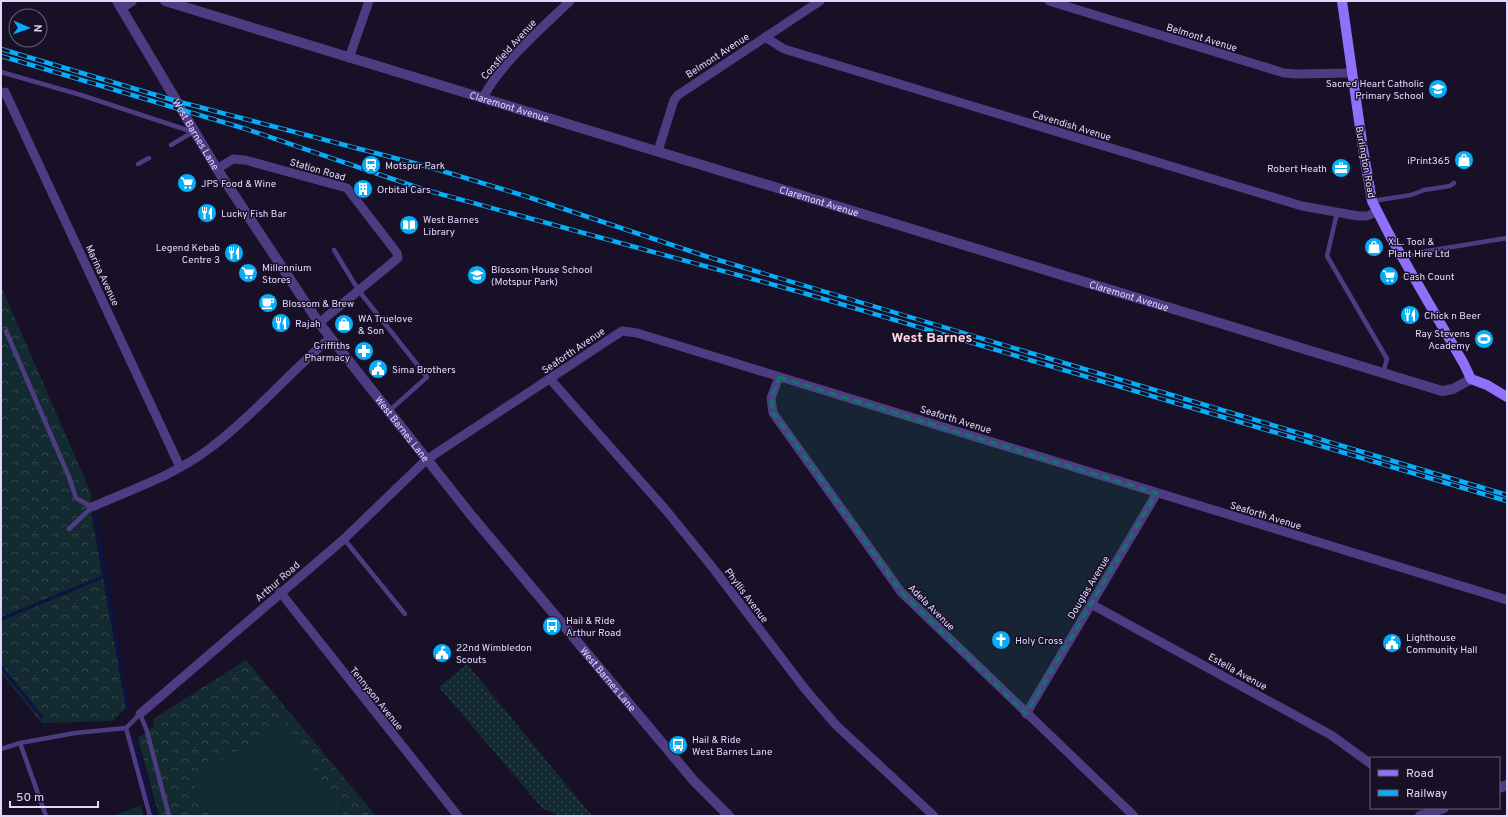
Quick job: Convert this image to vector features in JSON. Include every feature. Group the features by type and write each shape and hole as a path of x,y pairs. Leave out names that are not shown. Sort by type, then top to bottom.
{"main road":[{"name":"Burlington Road","path":"1342,1 1351,73 1372,201 1376,212 1464,364 1471,379"},
{"path":"1471,379 1487,385 1507,397"}],"street":[{"name":"West Barnes Lane","path":"132,1 119,4 217,169 319,324 426,460 631,707 694,781 729,816"},
{"name":"Claremont Avenue","path":"165,1 1383,373 1447,391 1458,387 1471,379"},
{"path":"349,58 369,1"},
{"name":"Consfield Avenue","path":"483,98 496,78 548,22 570,1"},
{"name":"Belmont Avenue","path":"658,152 674,100 678,95 820,1"},
{"name":"Belmont Avenue","path":"1049,1 1284,73 1351,73"},
{"name":"Cavendish Avenue","path":"765,37 784,49 1302,206 1364,217 1376,212"},
{"name":"Marina Avenue","path":"5,92 180,467"},
{"name":"Station Road","path":"217,169 233,159 245,160 346,188 397,253 398,258 319,324"},
{"name":"Seaforth Avenue","path":"426,460 615,335 629,331 1507,600"},
{"path":"92,507 150,483 208,450 252,414 330,338"},
{"name":"Adela Avenue","path":"779,377 771,398 773,413 901,592 1026,714 1134,816"},
{"name":"Phyllis Avenue","path":"550,379 674,521 836,725 934,816"},
{"name":"Arthur Road","path":"140,714 227,640 280,592 344,539 426,460"},
{"name":"Douglas Avenue","path":"1026,714 1157,493"},
{"name":"Tennyson Avenue","path":"280,592 458,816"},
{"name":"Estella Avenue","path":"1091,604 1331,735 1370,763"},
{"path":"1425,812 1439,809"}],"lane":[{"path":"1,72 81,95 194,132"},
{"path":"171,145 194,132"},
{"path":"138,164 149,158"},
{"path":"1372,201 1411,195 1424,190 1450,186 1454,183"},
{"path":"1337,213 1327,256 1387,359 1383,373"},
{"path":"1403,259 1421,252 1507,238"},
{"path":"334,250 359,291 427,377 387,412"},
{"path":"6,331 69,477 76,498 92,507 69,530"},
{"path":"344,539 405,614"},
{"path":"1,749 20,743 76,733 126,728 140,714 147,731 169,816"},
{"path":"126,728 150,816"},
{"path":"20,743 46,816"}],"highlighted area":[{"path":"779,377 1157,493 1026,714 901,592 773,413 771,398"}],"green space":[{"path":"1,286 91,493 92,517 126,708 112,721 42,723 1,673"},
{"path":"246,660 376,816 159,816 138,738 154,726 153,719"},
{"path":"467,664 592,816 560,816 542,808 439,687"},
{"path":"284,721 344,816 214,816 191,780"},
{"path":"141,805 144,816 112,816"}],"waterway":[{"path":"95,516 128,710"},
{"path":"1,619 105,576"},
{"path":"1,667 41,716"},
{"path":"134,739 155,816"}],"railway":[{"path":"1,49 176,101 429,167 525,196 705,256 1507,495"},
{"path":"1,56 246,129 422,189 800,292 1507,501"}],"place":[{"name":"Sacred Heart Catholic Primary School","path":"1438,89"},
{"name":"iPrint365","path":"1464,160"},
{"name":"Motspur Park","path":"371,165"},
{"name":"Robert Heath","path":"1341,168"},
{"name":"JPS Food & Wine","path":"187,183"},
{"name":"Orbital Cars","path":"363,189"},
{"name":"Lucky Fish Bar","path":"207,213"},
{"name":"West Barnes Library","path":"409,225"},
{"name":"X.L. Tool & Plant Hire Ltd","path":"1374,247"},
{"name":"Legend Kebab Centre 3","path":"234,253"},
{"name":"Millennium Stores","path":"248,273"},
{"name":"Blossom House School (Motspur Park)","path":"477,275"},
{"name":"Cash Count","path":"1389,276"},
{"name":"Blossom & Brew","path":"268,303"},
{"name":"Chick n Beer","path":"1410,315"},
{"name":"Rajah","path":"281,323"},
{"name":"WA Truelove & Son","path":"344,324"},
{"name":"Ray Stevens Academy","path":"1484,339"},
{"name":"Griffiths Pharmacy","path":"364,351"},
{"name":"Sima Brothers","path":"378,369"},
{"name":"Hail & Ride Arthur Road","path":"552,626"},
{"name":"Holy Cross","path":"1001,640"},
{"name":"Lighthouse Community Hall","path":"1392,643"},
{"name":"22nd Wimbledon Scouts","path":"442,653"},
{"name":"Hail & Ride West Barnes Lane","path":"678,745"}],"district":[{"name":"West Barnes","path":"932,337"}]}
